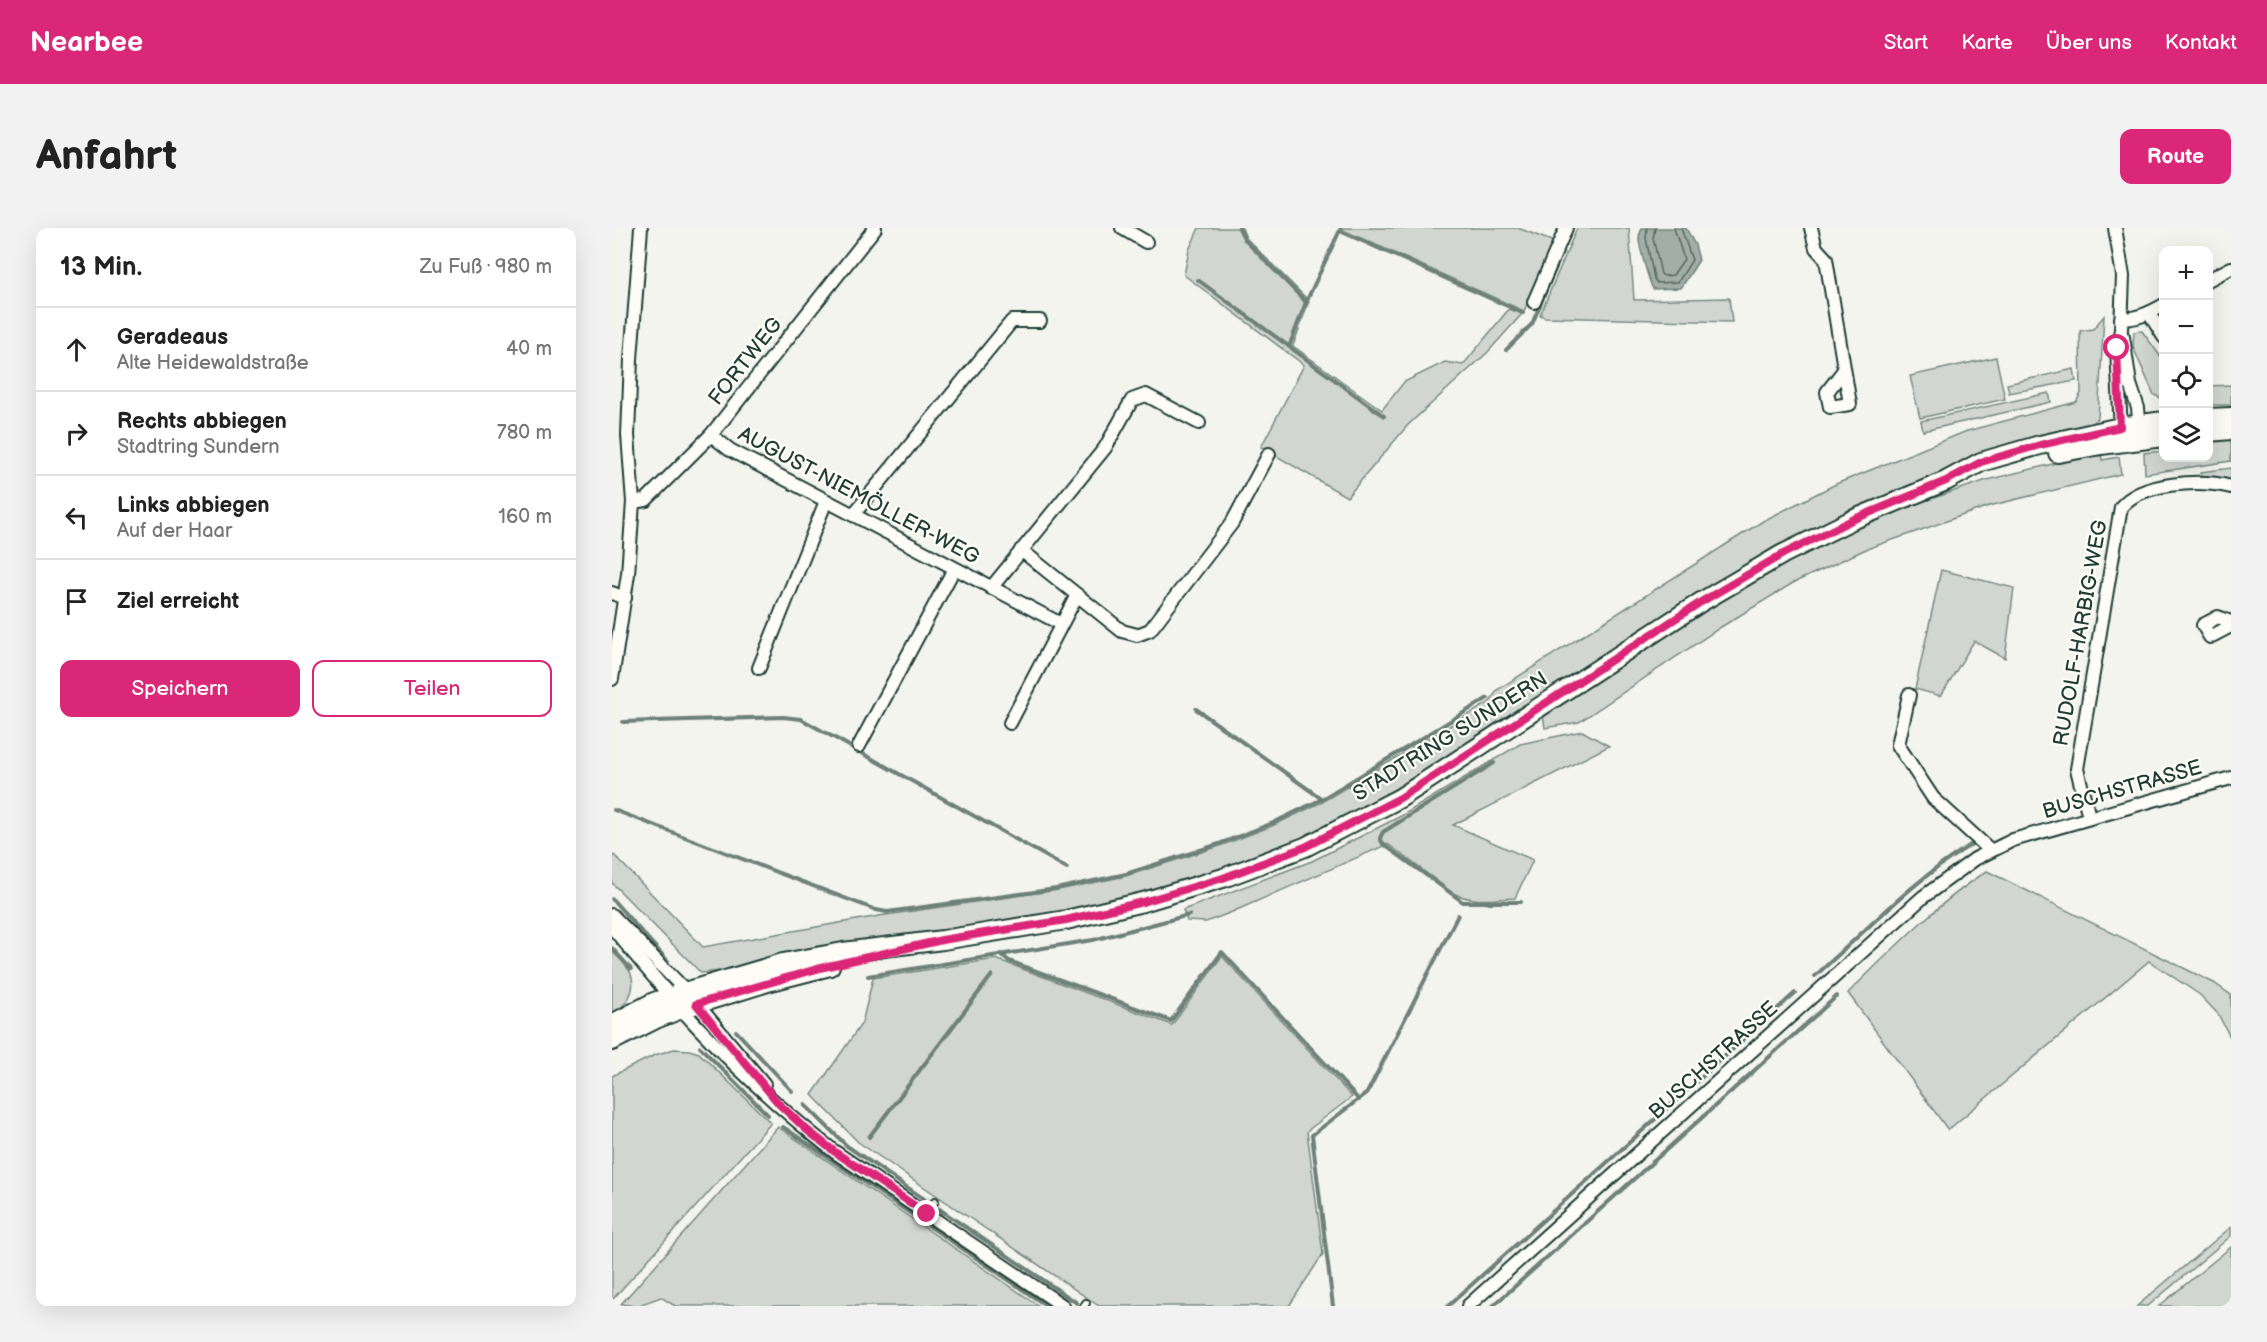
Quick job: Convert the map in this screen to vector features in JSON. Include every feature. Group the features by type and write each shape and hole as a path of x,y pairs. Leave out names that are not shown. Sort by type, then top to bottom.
{"main road":[{"path":"2213,418 2231,417"},
{"name":"STADTRING SUNDERN","path":"612,1024 654,1002 684,1000 942,940 1066,920 1143,902 1223,878 1305,847 1400,798 1701,602 1783,554 1852,520 1946,481 1981,462 2040,445 2140,431 2159,423"},
{"path":"2213,432 2231,430"},
{"name":"STADTRING SUNDERN","path":"2140,431 2159,435"},
{"name":"STADTRING SUNDERN","path":"612,1041 658,1018 684,1000"}],"street":[{"path":"612,679 626,598 633,502 628,435 641,228"},
{"name":"FORTWEG","path":"633,502 646,500 711,435 875,228"},
{"path":"1122,228 1146,243"},
{"path":"1534,302 1566,228"},
{"path":"1811,228 1816,248 1826,259 1844,370"},
{"path":"2115,228 2122,276 2121,324 2117,348 2121,434"},
{"path":"2213,277 2231,268"},
{"path":"2121,324 2159,307"},
{"path":"2149,313 2159,330"},
{"path":"853,515 1012,321 1040,321"},
{"path":"2121,324 2140,431"},
{"name":"AUGUST-NIEMÖLLER-WEG","path":"991,588 1105,448 1132,400 1146,395 1199,423"},
{"name":"AUGUST-NIEMÖLLER-WEG","path":"711,435 730,450 1061,624"},
{"path":"1021,550 1122,631 1137,635 1150,630 1232,523 1269,454"},
{"name":"RUDOLF-HARBIG-WEG","path":"2089,817 2077,769 2121,507 2129,498 2141,491 2204,483 2231,487"},
{"path":"759,668 826,501"},
{"path":"859,746 954,569"},
{"path":"612,593 626,598"},
{"path":"1011,723 1077,595"},
{"path":"1909,695 1898,745 1934,798 1990,850"},
{"name":"BUSCHSTRASSE","path":"1468,1306 1923,897 1975,859 2013,840 2231,778"},
{"path":"612,915 750,1080 807,1130 835,1152 1063,1306"},
{"path":"612,927 684,1000"}],"lane":[{"path":"927,1214 935,1201"}],"shaded area":[{"path":"1199,228 1242,228 1246,238 1309,301 1293,346 1382,410 1404,382 1445,362 1463,365 1509,309 1522,314 1487,353 1408,425 1347,497 1261,447 1304,365 1184,275 1189,250"},
{"path":"1344,228 1518,228 1554,242 1524,311 1343,230"},
{"path":"1577,228 1629,228 1634,300 1729,298 1732,322 1545,317 1540,315"},
{"path":"2104,316 2098,418 2089,425 2033,438 1979,456 1847,512 1774,547 1404,784 1307,837 1221,871 1144,895 1066,912 812,949 730,970 701,973 612,883 612,857 614,855 703,947 879,916 1057,890 1126,876 1217,847 1272,826 1320,803 1490,702 1497,690 1763,521 1836,484 1967,431 2076,402 2081,393 2080,331 2093,329"},
{"path":"2142,331 2159,354 2159,397 2154,395 2133,347 2134,332"},
{"path":"1996,357 2005,399 1920,418 1910,376"},
{"path":"2074,369 2076,381 2009,393 2007,384"},
{"path":"2231,385 2231,405 2213,405 2213,386"},
{"path":"2049,393 2051,402 1923,431 1921,421"},
{"path":"2231,434 2231,461 2145,474 2144,453 2159,451 2159,462 2213,462 2213,436"},
{"path":"2101,452 2102,460 2119,457 2121,474 1989,506 1864,550 1793,583 1721,627 1579,722 1545,728 1543,715 1664,632 1784,562 1856,528 1922,502 1987,480"},
{"path":"2231,468 2231,480 2202,478 2201,472"},
{"path":"1941,570 2014,588 2005,658 1974,641 1941,696 1915,689"},
{"path":"1582,731 1609,746 1453,825 1533,860 1515,898 1476,899 1453,893 1388,844 1206,922 1187,921 1183,910 1312,861 1403,815 1520,744"},
{"path":"1987,871 2214,983 2231,995 2231,1039 2218,1014 2200,995 2149,961 1948,1130 1848,993 1932,913"},
{"path":"612,951 630,971 633,986 626,1002 612,1014"},
{"path":"1222,956 1352,1097 1307,1131 1323,1254 1289,1306 1099,1306 858,1142 812,1095 862,1023 873,978 996,959 1172,1025"},
{"path":"674,1049 699,1053 771,1123 612,1300 612,1076 655,1055"},
{"path":"778,1127 1039,1306 675,1306 661,1297 636,1306 621,1304"},
{"path":"2231,1227 2231,1236 2148,1306 2137,1306"},
{"path":"2231,1247 2231,1306 2159,1306"}],"water":[{"path":"1642,228 1686,228 1695,245 1699,260 1681,288 1653,289 1639,242"}],"waterway":[{"path":"1239,228 1245,240 1306,302"},
{"path":"1289,347 1306,302 1341,228"},
{"path":"1340,231 1523,313"},
{"path":"1506,350 1532,324 1558,262"},
{"path":"1198,280 1384,416"},
{"path":"614,810 876,910 887,912 1056,889 1126,874 1216,845 1273,823 1322,799 1488,698"},
{"path":"1196,709 1322,799"},
{"path":"623,722 783,717 801,719 1067,868"},
{"path":"1494,763 1383,832 1380,838 1383,844 1463,902 1521,902"},
{"path":"1815,976 1910,889 1972,844"},
{"path":"612,899 668,961"},
{"path":"868,976 1093,940 1189,915"},
{"path":"1333,1306 1312,1135 1367,1093 1458,915"},
{"path":"612,948 631,969"},
{"path":"1001,954 1009,961 1171,1021 1222,952 1359,1100"},
{"path":"869,1137 992,975"},
{"path":"1448,1306 1795,993"},
{"path":"1493,1306 1837,996"},
{"path":"736,1031 792,1091"},
{"path":"700,1047 768,1115"},
{"path":"805,1105 847,1146 924,1199"},
{"path":"783,1127 1047,1306"},
{"path":"939,1209 1077,1303"}],"route":[{"path":"927,1214 835,1152 807,1130 779,1104 696,1004 824,967 942,940 1066,920 1143,902 1223,878 1305,847 1400,798 1701,602 1783,554 1852,520 1946,481 1981,462 2040,445 2120,427 2117,348"}]}
